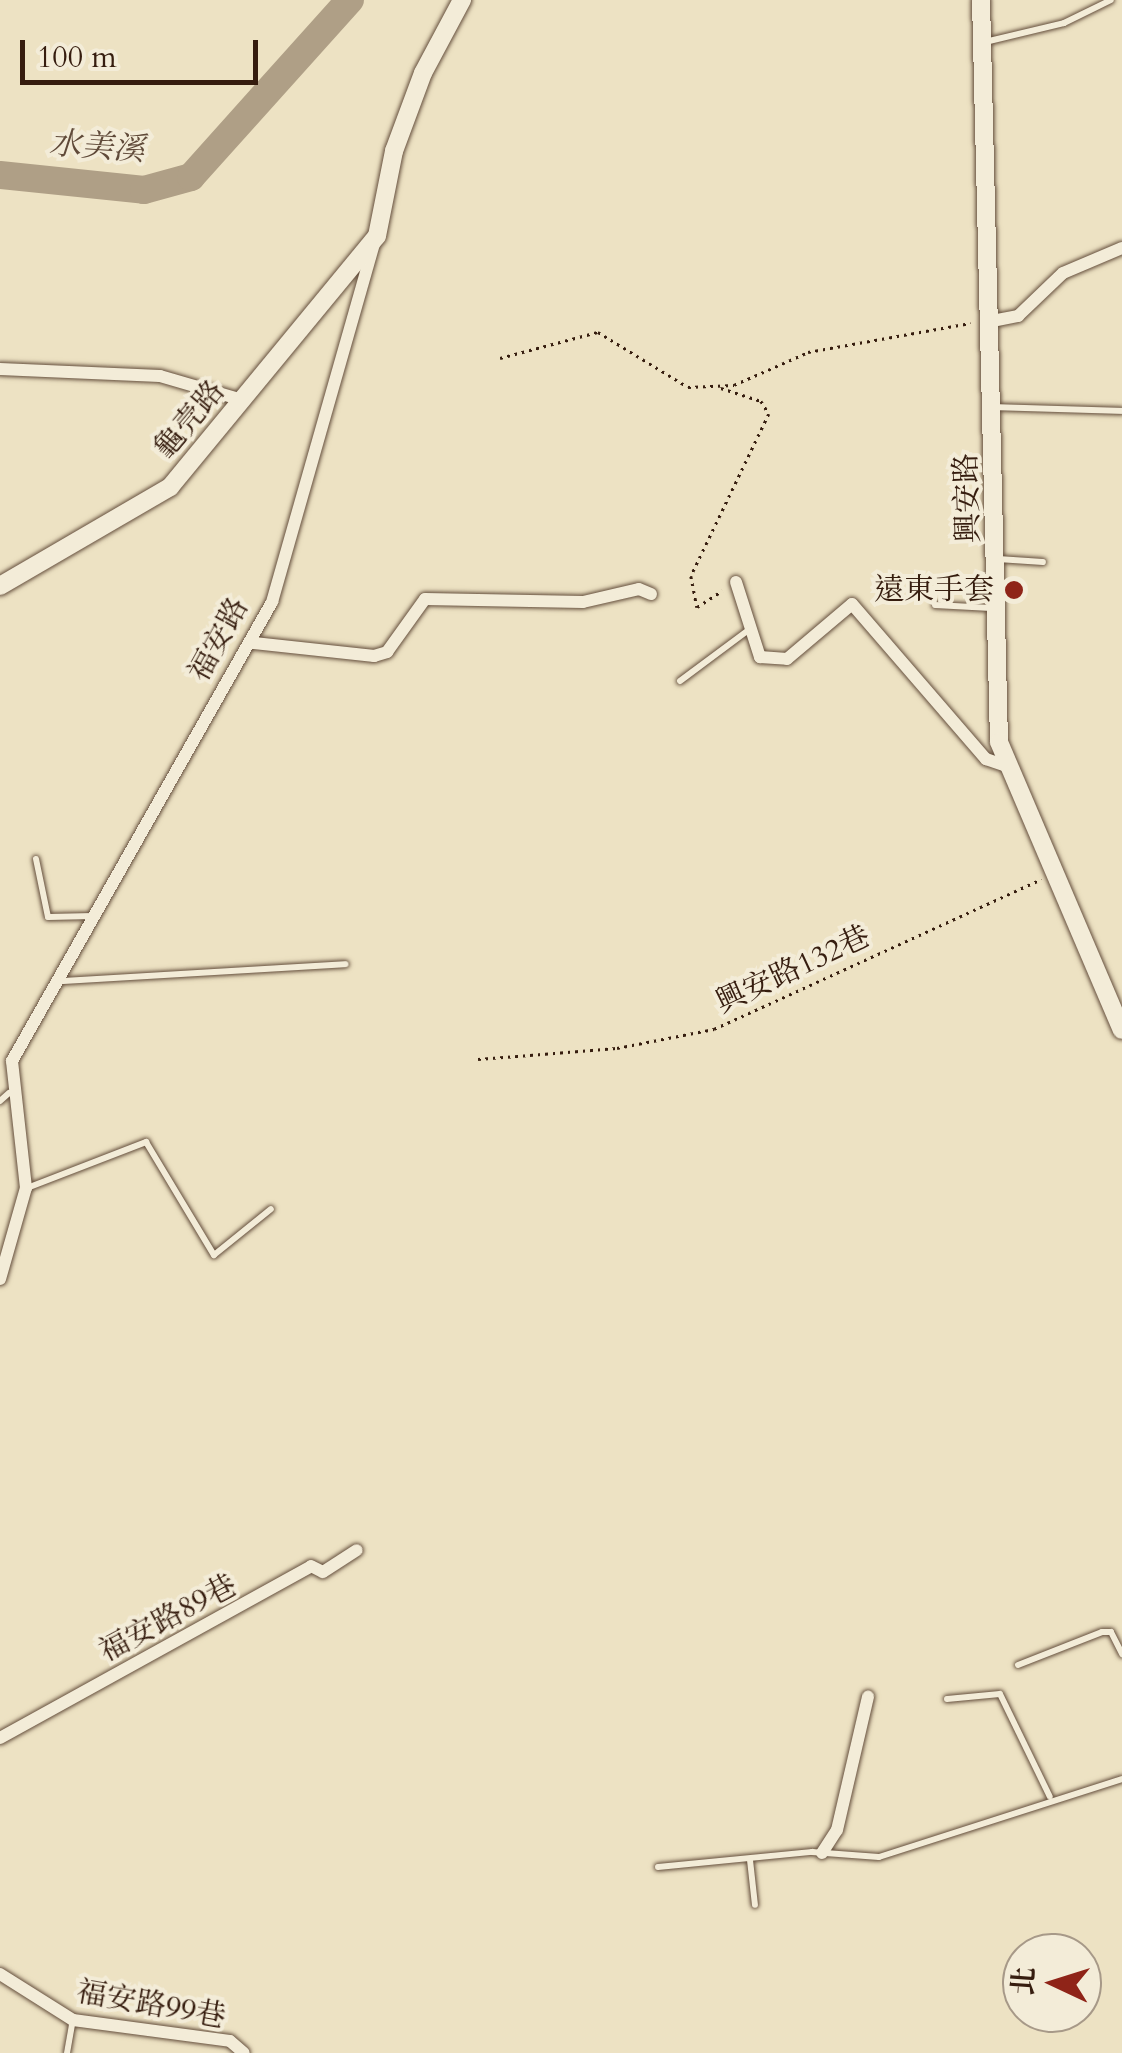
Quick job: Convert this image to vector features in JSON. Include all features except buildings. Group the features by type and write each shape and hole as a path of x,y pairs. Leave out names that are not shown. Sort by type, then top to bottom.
{"street":[{"name":"福安路","path":"0,1279 26,1188 5,1097 12,1062 62,981 177,763 254,644 306,502 377,236 394,151 462,0"},
{"name":"興安路","path":"981,0 999,742 1051,874 1122,1030"},
{"name":"龜壳路","path":"0,586 152,501 242,400 377,236"},
{"path":"987,322 1018,316 1064,272 1122,248"},
{"path":"0,369 160,376 242,400"},
{"path":"736,582 747,631 760,658 787,659 852,604 986,759 1006,766"},
{"path":"254,644 374,656 388,652 424,599 652,594"},
{"name":"福安路89巷","path":"0,1738 311,1566 323,1572 357,1550"},
{"path":"822,1853 837,1830 868,1697"},
{"name":"福安路99巷","path":"0,1974 72,2020 230,2040 244,2053"}],"lane":[{"path":"980,43 1064,23 1111,0"},
{"path":"992,407 1122,411"},
{"path":"997,559 1043,562"},
{"path":"936,605 998,608"},
{"path":"680,680 747,631"},
{"path":"36,859 48,917 94,916"},
{"path":"62,981 345,964"},
{"path":"26,1188 146,1142 214,1254 270,1209"},
{"path":"1018,1665 1102,1632 1111,1632 1122,1654"},
{"path":"947,1699 1000,1694 1050,1797"},
{"path":"658,1866 822,1853 880,1858 1050,1797 1122,1779"},
{"path":"750,1860 756,1905"},
{"path":"68,2053 72,2020"}],"path":[{"path":"716,386 808,352 948,323 987,322"},
{"path":"500,358 598,332 688,387 716,386 750,395 768,414 692,576 697,607 736,582"},
{"name":"興安路132巷","path":"478,1059 616,1048 714,1029 1051,874"}],"waterway":[{"name":"水美溪","path":"0,175 144,190 191,177 350,0"}],"place":[{"name":"遠東手套","path":"1014,590"}]}
